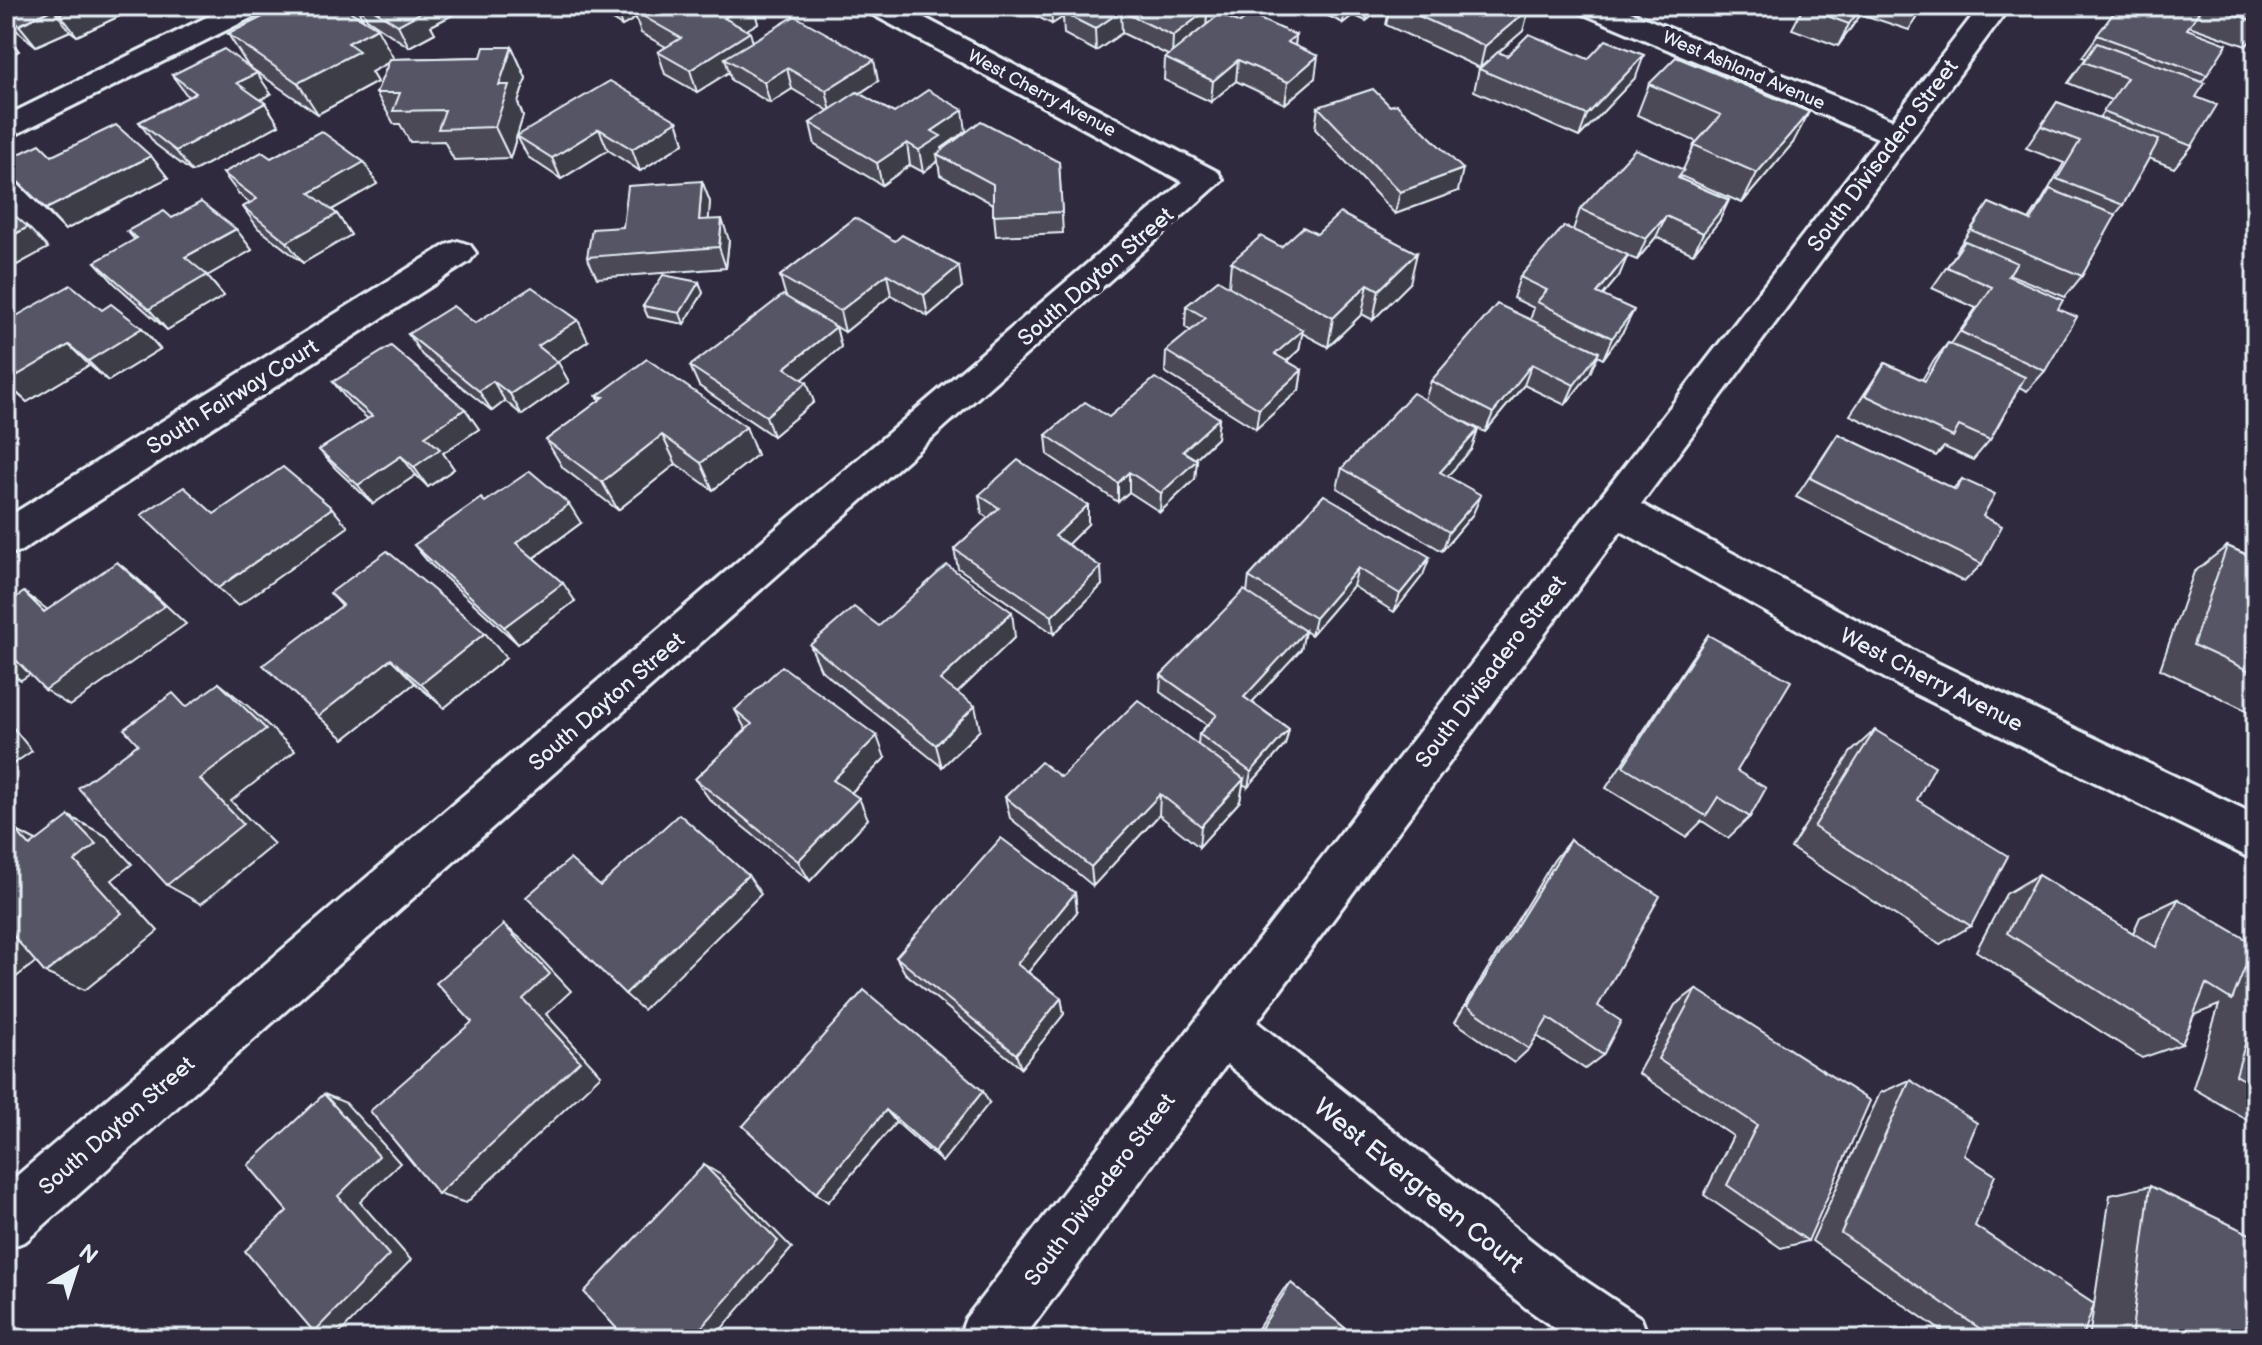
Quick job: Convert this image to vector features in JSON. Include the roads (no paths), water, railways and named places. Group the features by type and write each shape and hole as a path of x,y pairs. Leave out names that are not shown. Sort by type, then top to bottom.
{"street":[{"path":"6,129 252,6"},
{"name":"West Cherry Avenue","path":"879,6 1206,180"},
{"name":"West Ashland Avenue","path":"1590,6 1898,134"},
{"name":"South Divisadero Street","path":"987,1339 1995,6"},
{"name":"South Dayton Street","path":"6,1221 1206,180"},
{"name":"South Fairway Court","path":"6,539 458,253"},
{"name":"West Cherry Avenue","path":"1614,508 1915,673 2256,839"},
{"name":"West Evergreen Court","path":"1221,1026 1546,1288 1620,1339"}]}
